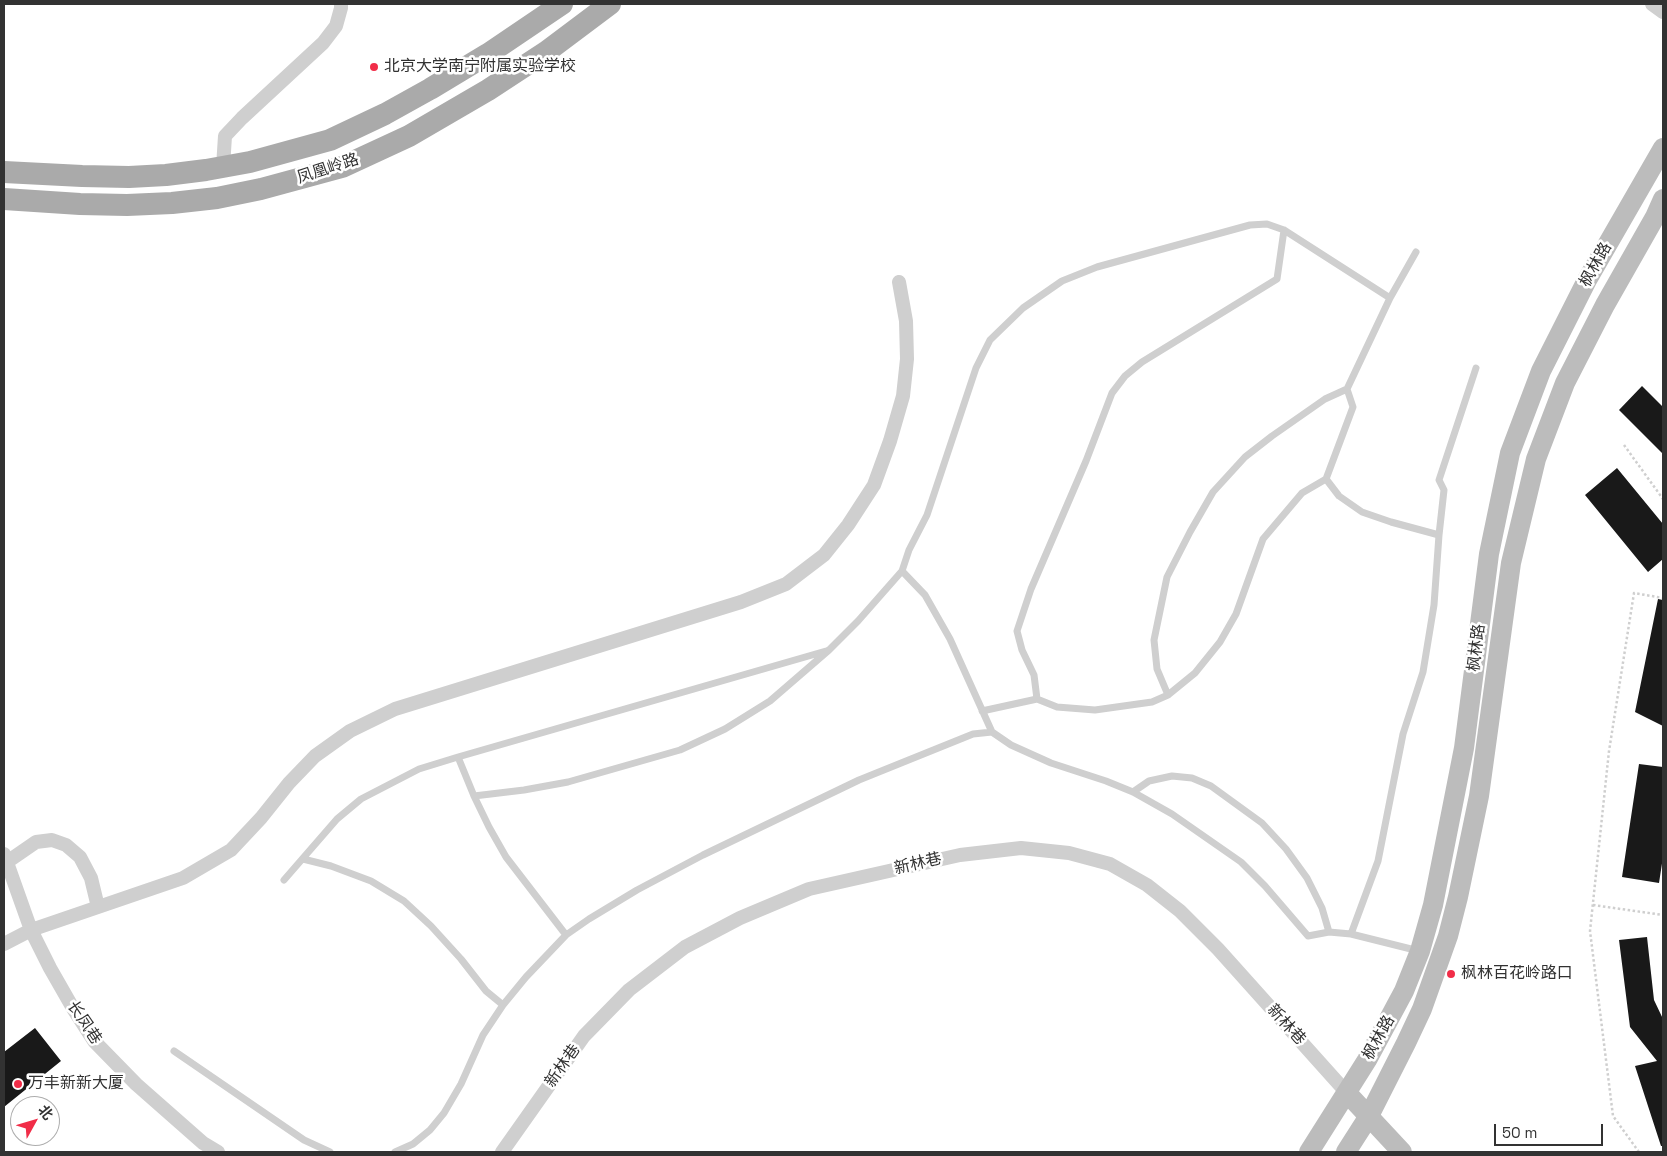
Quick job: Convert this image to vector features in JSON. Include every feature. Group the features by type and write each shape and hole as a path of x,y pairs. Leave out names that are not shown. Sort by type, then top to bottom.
{"main road":[{"path":"465,67 536,4"},
{"name":"凤凰岭路","path":"4,172 129,177 166,175 258,160 330,140 385,114 488,54 562,4"},
{"name":"凤凰岭路","path":"4,199 80,204 127,205 172,203 217,198 261,190 342,167 409,136 488,90 566,37 610,4"},
{"path":"566,37 628,4"},
{"name":"枫林路","path":"1309,1152 1384,1030 1404,991 1420,951 1433,905 1464,748 1488,554 1510,453 1541,371 1582,288 1663,148"},
{"name":"枫林路","path":"1346,1152 1369,1116 1389,1079 1422,1009 1439,962 1458,897 1479,796 1511,563 1536,459 1565,383 1605,305 1659,222 1663,199"},
{"path":"1347,1093 1402,1152"}],"street":[{"path":"223,167 225,136 324,43 336,26 342,8 341,4"},
{"path":"1652,4 1663,12"},
{"path":"4,944 31,930 183,878 231,850 315,756 350,731 394,709 741,602 786,584 824,555 848,525 874,484 890,442 903,396 907,359 906,321 899,282"},
{"path":"5,858 36,842 52,840 66,845 80,857 91,878 98,908"},
{"name":"新林巷","path":"502,1152 584,1036 629,990 684,947 740,918 809,889 960,855 1021,848 1069,853 1110,864 1147,884 1180,911 1218,949 1347,1093"},
{"name":"长凤巷","path":"5,858 31,930 69,1002 94,1041 143,1090 203,1143 218,1152"}],"lane":[{"path":"474,796 568,782 680,750 725,729 770,701 829,650 858,621 902,571 909,550 928,515 976,368 990,340 1017,313 1062,281 1097,267 1250,225 1267,224 1284,230 1390,298"},
{"path":"1037,699 1034,675 1022,650 1017,631 1031,588 1086,461 1112,392 1125,376 1142,362 1277,279 1284,230"},
{"path":"982,711 1037,699 1057,708 1095,710 1152,702 1168,695 1195,673 1220,642 1236,614 1263,539 1302,493 1326,479 1352,408 1347,389 1390,298 1416,252"},
{"path":"1351,934 1378,861 1403,734 1422,672 1434,604 1444,490 1439,480 1476,368"},
{"path":"1168,695 1157,669 1154,640 1167,577 1213,492 1245,457 1272,436 1325,399 1347,389"},
{"path":"1326,479 1339,496 1362,512 1439,535"},
{"path":"902,571 929,602 950,639 992,732 1011,745 1051,763 1106,780 1133,792 1172,814 1242,862 1308,936 1329,932 1351,934 1420,951"},
{"path":"284,880 337,820 361,799 419,769 458,756 829,650"},
{"path":"395,1152 413,1144 430,1130 444,1113 461,1084 484,1035 503,1005 526,977 566,935 636,890 703,855 859,780 973,734 992,732"},
{"path":"458,756 474,796 506,857 566,935"},
{"path":"1133,792 1148,781 1172,776 1192,778 1211,786 1262,823 1286,849 1307,878 1322,908 1329,932"},
{"path":"303,858 371,881 404,901 431,926 461,959 486,991 503,1005"},
{"path":"174,1051 304,1140 330,1152"}],"path":[{"path":"1624,445 1663,499"},
{"path":"1640,1152 1613,1116 1590,931 1609,751 1634,593 1663,598"},
{"path":"1593,905 1663,915"}],"building":[{"path":"1642,386 1663,407 1663,454 1619,410"},
{"path":"1617,468 1663,524 1663,559 1648,572 1585,495"},
{"path":"1658,599 1663,600 1663,726 1635,712"},
{"path":"1639,764 1663,767 1663,857 1659,883 1622,877"},
{"path":"1647,937 1654,1000 1663,1019 1663,1146 1661,1146 1635,1066 1657,1061 1630,1027 1619,940"},
{"name":"万丰新新大厦","path":"35,1028 61,1061 18,1096 10,1096 10,1102 4,1107 4,1052"}],"place":[{"name":"北京大学南宁附属实验学校","path":"374,67"},
{"name":"枫林百花岭路口","path":"1451,974"},
{"name":"万丰新新大厦","path":"18,1084"}]}
